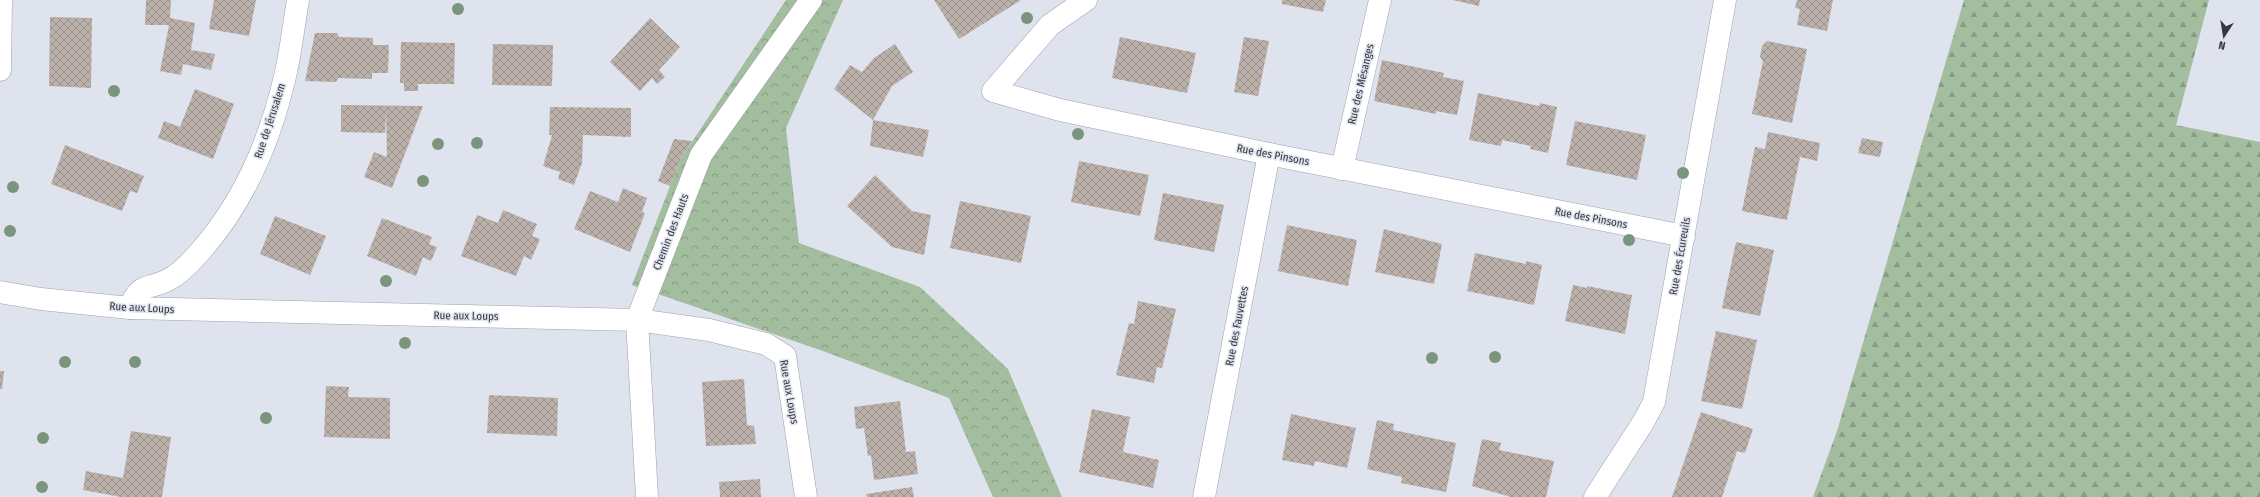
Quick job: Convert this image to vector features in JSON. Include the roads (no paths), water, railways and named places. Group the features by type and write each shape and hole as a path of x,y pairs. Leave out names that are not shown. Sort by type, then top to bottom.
{"street":[{"path":"0,70 1,0"},
{"name":"Rue de Jérusalem","path":"130,308 134,296 142,288 168,280 197,255 223,223 246,187 265,141 286,72 298,0"},
{"name":"Chemin des Hauts","path":"647,497 637,320 701,156 811,0"},
{"name":"Rue des Pinsons","path":"1086,0 1050,25 993,91 1060,110 1269,154 1684,236"},
{"name":"Rue des Mésanges","path":"1342,169 1380,0"},
{"name":"Rue des Écureuils","path":"1595,497 1644,421 1654,402 1726,0"},
{"name":"Rue des Fauvettes","path":"1204,497 1269,154"},
{"name":"Rue aux Loups","path":"0,292 41,299 130,308 637,320 709,330 766,344 785,356 806,497"}]}
